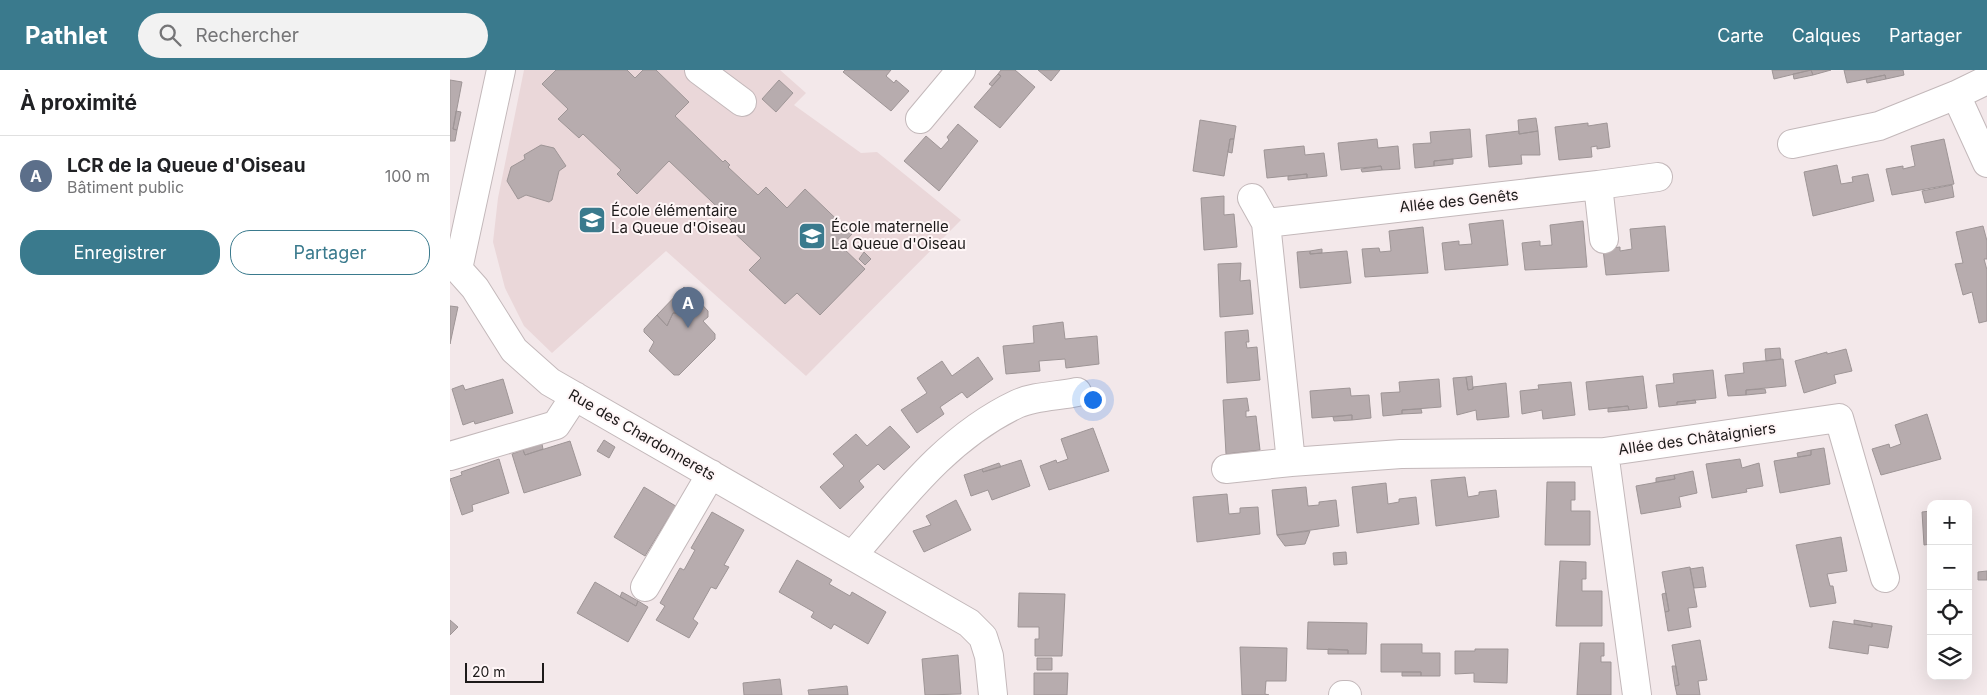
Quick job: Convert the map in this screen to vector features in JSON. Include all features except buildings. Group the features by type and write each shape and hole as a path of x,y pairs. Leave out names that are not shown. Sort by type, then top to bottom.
{"street":[{"name":"Rue des Chardonnerets","path":"500,70 454,269 475,288 514,350 550,382 969,622 983,638 989,656 993,695"},
{"path":"700,70 742,102"},
{"path":"920,120 950,74"},
{"path":"1792,144 1879,126 1956,95 1987,80"},
{"path":"1956,95 1987,163"},
{"name":"Allée des Genêts","path":"1266,223 1658,177"},
{"path":"1598,185 1604,239"},
{"path":"1252,198 1266,223 1291,462"},
{"path":"853,555 912,483 968,432 1019,403 1077,392"},
{"path":"450,456 556,424 575,396"},
{"name":"Allée des Châtaigniers","path":"1637,695 1604,452 1839,418 1885,578"},
{"path":"1226,469 1401,454 1604,452"},
{"path":"645,587 711,474"}],"shaded area":[{"path":"524,70 780,70 806,93 794,105 861,153 877,152 961,220 806,376 666,251 552,353 524,326 505,288 493,242 498,198"}],"place":[{"name":"École élémentaire La Queue d'Oiseau","path":"592,220"},
{"name":"École maternelle La Queue d'Oiseau","path":"812,236"},
{"name":"LCR de la Queue d'Oiseau","path":"688,328"}]}
